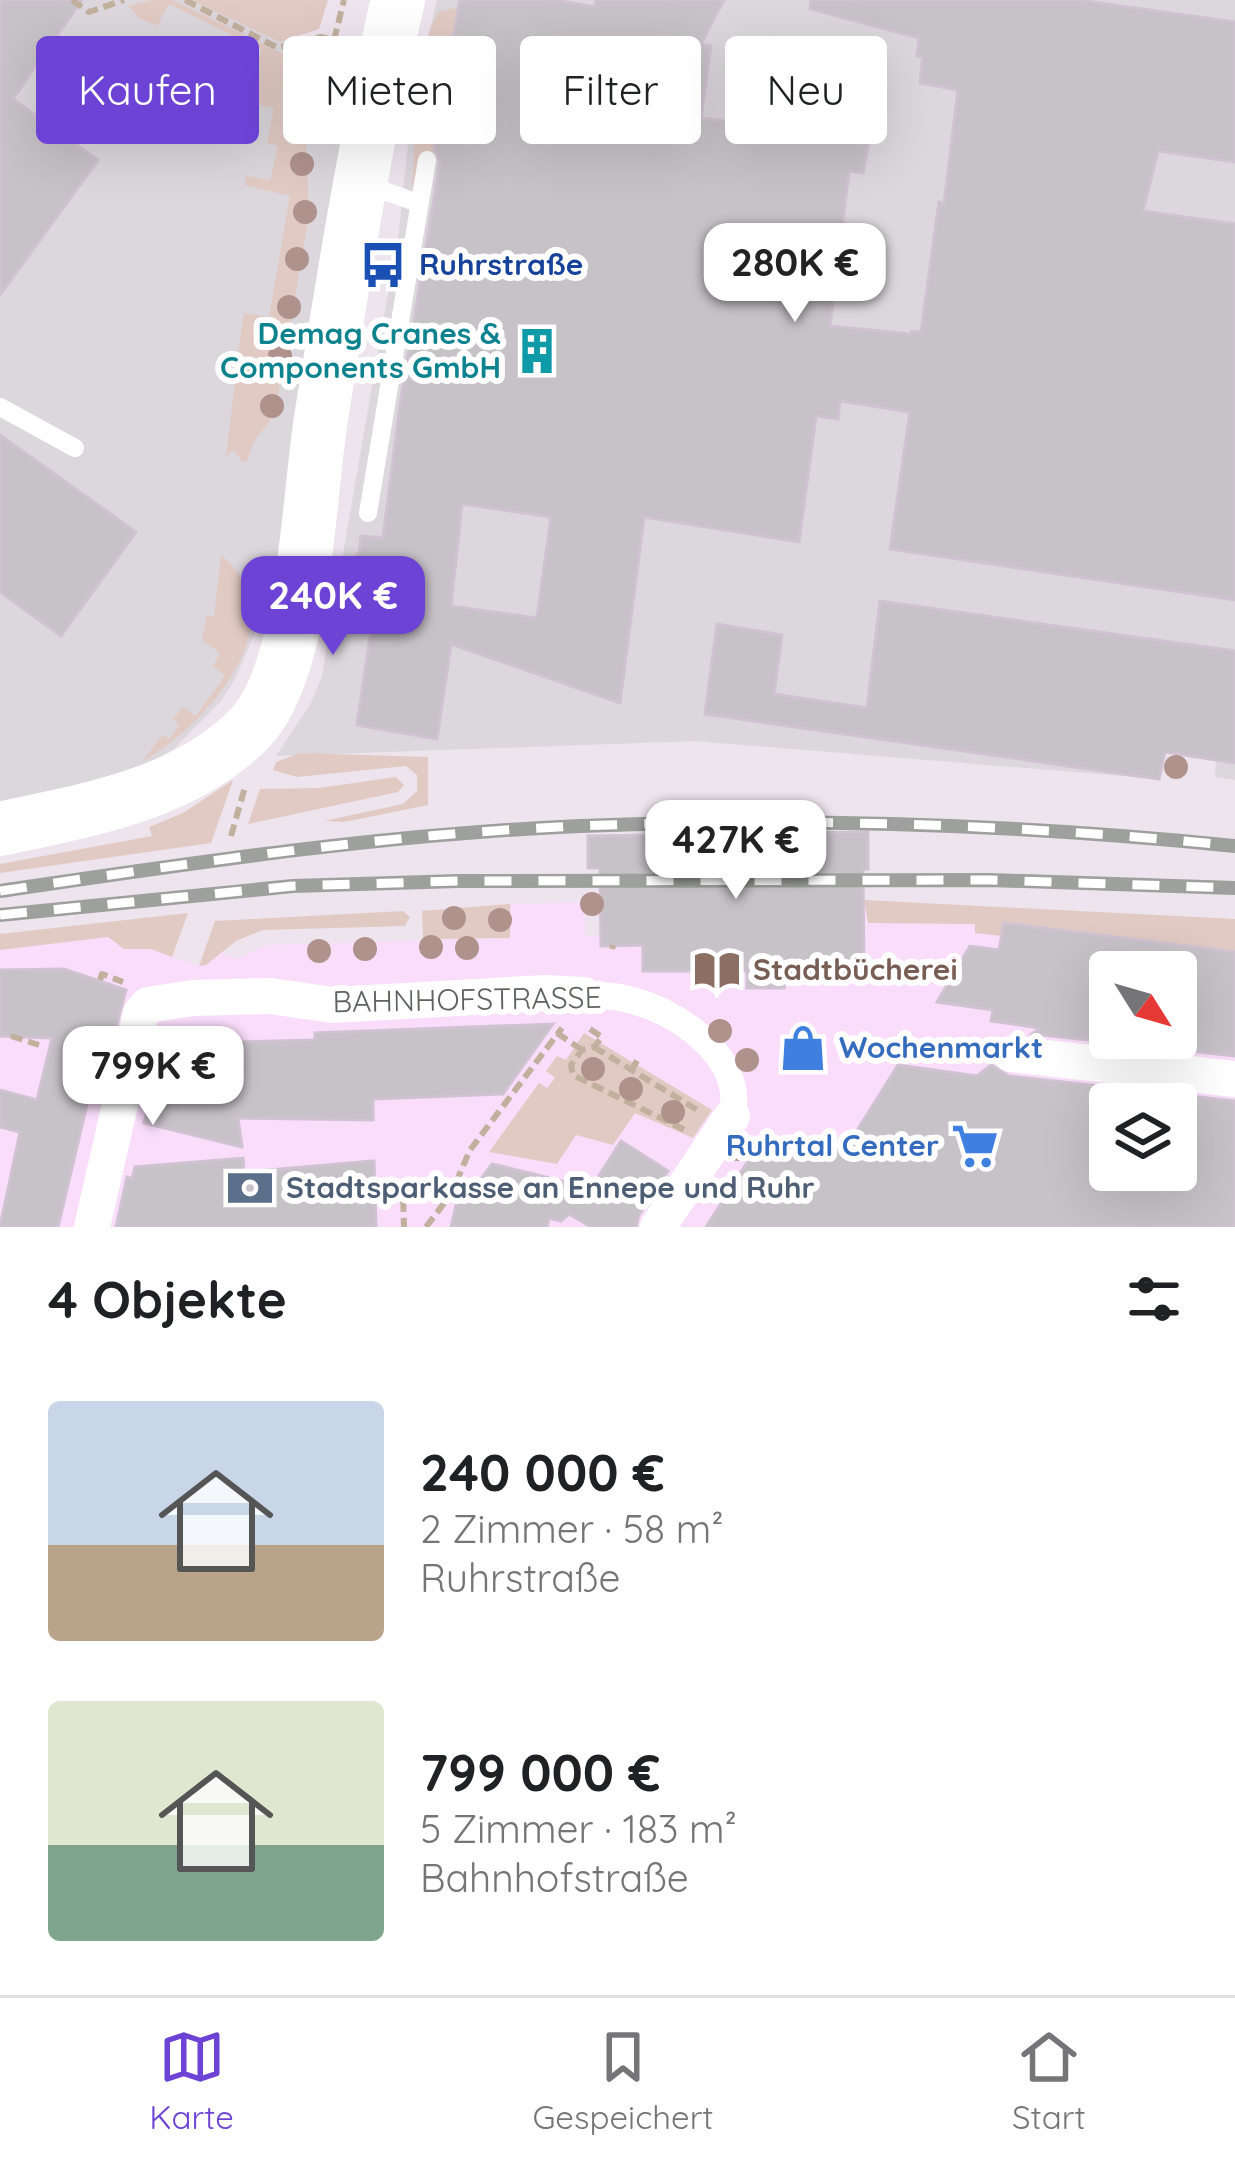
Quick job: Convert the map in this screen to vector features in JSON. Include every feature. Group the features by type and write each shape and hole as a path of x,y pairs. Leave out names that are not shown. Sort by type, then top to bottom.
{"main road":[{"path":"0,829 121,802 178,778 236,773 270,704 293,630 322,408 369,122 398,0"}],"street":[{"name":"BAHNHOFSTRASSE","path":"92,1227 141,1013 148,1005 193,998 270,996 333,1005 584,995 637,1003 699,1036 718,1053 736,1095 715,1124"},
{"path":"999,1053 1235,1079"},
{"path":"658,1227 715,1124"}],"lane":[{"path":"368,513 428,160"},
{"path":"360,183 418,203"},
{"path":"0,407 75,448"}],"path":[{"path":"72,0 88,12 124,0"},
{"path":"185,0 278,48 321,37 334,40 344,0"},
{"path":"231,836 236,773"},
{"path":"100,980 102,974 122,981"},
{"path":"557,1033 582,1050"},
{"path":"11,1036 39,1045"},
{"path":"602,1037 594,1047 582,1050 571,1065 573,1075 715,1124"},
{"path":"594,1047 715,1124"},
{"path":"426,1227 451,1194 470,1150 538,1056"},
{"path":"631,1071 638,1059"},
{"path":"667,1092 674,1080"},
{"path":"375,1195 403,1192 404,1227"}],"shaded area":[{"path":"0,0 220,0 293,36 283,36 283,144 366,144 293,630 258,625 221,701 175,748 141,768 0,802"},
{"path":"173,0 246,36 234,36 169,4 157,26 139,18 128,6"},
{"path":"192,0 328,0 319,29 283,36 280,42"},
{"name":"Demag Cranes & Components GmbH","path":"437,0 1235,0 1235,780 1215,777 1216,760 1165,752 1159,779 695,741 276,756 311,703 322,676 399,230 408,144 496,144 496,36 429,36"},
{"path":"459,7 454,36 429,36 439,12"},
{"path":"259,42 283,52 283,144 306,144 309,216 276,406 248,460 242,462 234,450 226,456 243,317 244,313 269,317 290,196 244,185 247,176 270,180 278,146 267,143 274,108 259,101"},
{"path":"415,144 435,144 433,153 426,152 417,188 412,186"},
{"path":"359,551 355,586 377,590 372,623 340,617 350,559"},
{"path":"221,555 243,581 251,610 248,639 217,697 193,723 143,761 162,735 169,739 179,725 173,719 183,707 196,716 225,676 213,666 220,653 202,640 207,616 214,616"},
{"path":"300,753 428,757 428,805 344,822 324,821 403,804 417,791 417,775 406,766 297,777 273,770 276,762"},
{"path":"396,777 404,785 398,792 248,824 260,789 319,788"},
{"path":"233,780 211,843 0,873 0,864 152,836 149,827 183,813"},
{"path":"624,900 864,900 869,923 1004,923 1235,952 1235,1227 0,1227 0,950 108,937 124,949 151,949 199,966 222,952 237,959 265,945 509,938 510,904 585,902 585,936 600,936 601,946 624,946"},
{"path":"864,900 1235,919 1235,952 1005,923 1002,936 975,933 975,924 868,923"},
{"path":"510,904 510,938 423,939 422,911"},
{"path":"403,911 410,917 405,926 263,930 236,941 199,966 215,921"},
{"path":"188,913 172,957 151,949 124,949 108,937 0,950 0,934"},
{"path":"584,1033 712,1110 693,1138 635,1113 613,1145 576,1135 557,1164 489,1152 539,1083 547,1088 555,1078 546,1071 557,1056 566,1060"}],"building":[{"path":"0,0 82,0 57,36 36,36 36,66 13,99 36,116 36,144 76,144 98,160 0,295"},
{"path":"460,0 553,0 595,7 596,0 724,0 701,44 701,36 520,36 520,144 701,144 701,118 725,121 725,144 868,144 863,173 849,171 830,326 911,334 921,332 958,90 920,83 919,38 810,9 811,0 1078,0 1235,22 1235,162 1158,151 1143,211 1235,224 1235,600 890,549 910,412 840,401 838,419 816,416 799,542 644,517 620,703 451,644 437,739 357,725 377,590 355,586 361,536 383,538 440,162 435,144 496,144 496,36 454,36","holes":["462,504 551,517 537,618 451,606"]},
{"path":"701,44 711,46 701,118"},
{"path":"0,435 136,532 61,636 0,592"},
{"path":"880,601 1235,651 1235,763 1165,752 1159,779 705,714 717,624 782,635 774,694 867,708"},
{"path":"868,832 868,869 863,869 864,975 784,975 784,988 747,988 747,971 643,971 643,945 601,946 600,868 588,868 588,836"},
{"path":"1004,923 1235,952 1235,1056 1197,1052 1197,951 1089,951 1089,1040 1032,1034 1040,1028 991,1021 993,1010 937,1002 970,946 999,950"},
{"path":"64,969 126,990 108,1057 99,1054 58,1227 0,1227 20,1132 0,1127 0,1090 37,1100 52,1038 0,1036 0,970"},
{"path":"553,1024 503,1094 373,1099 373,1120 238,1118 242,1147 144,1123 164,1044 315,1040 315,1033"},
{"name":"Ruhrtal Center","path":"898,1065 977,1076 991,1065 1009,1076 1089,1085 1089,1191 1197,1191 1197,1097 1235,1101 1235,1227 706,1227 760,1142 788,1159 851,1140"},
{"path":"621,1141 668,1171 636,1227 591,1227 569,1214 561,1221 549,1218 547,1227 451,1227 458,1197 466,1199 492,1164 591,1188"},
{"name":"Stadtsparkasse an Ennepe und Ruhr","path":"243,1158 244,1172 374,1161 376,1227 116,1227 127,1177 132,1179 135,1167"}],"railway":[{"path":"0,891 361,843 580,826 908,824 1235,846"},
{"path":"0,915 293,886 458,881 990,880 1235,888"}],"place":[{"name":"Ruhrstraße","path":"383,265"},
{"name":"Demag Cranes & Components GmbH","path":"537,351"},
{"name":"Stadtbücherei","path":"717,970"},
{"name":"Wochenmarkt","path":"803,1048"},
{"name":"Ruhrtal Center","path":"975,1146"},
{"name":"Stadtsparkasse an Ennepe und Ruhr","path":"250,1188"}]}
